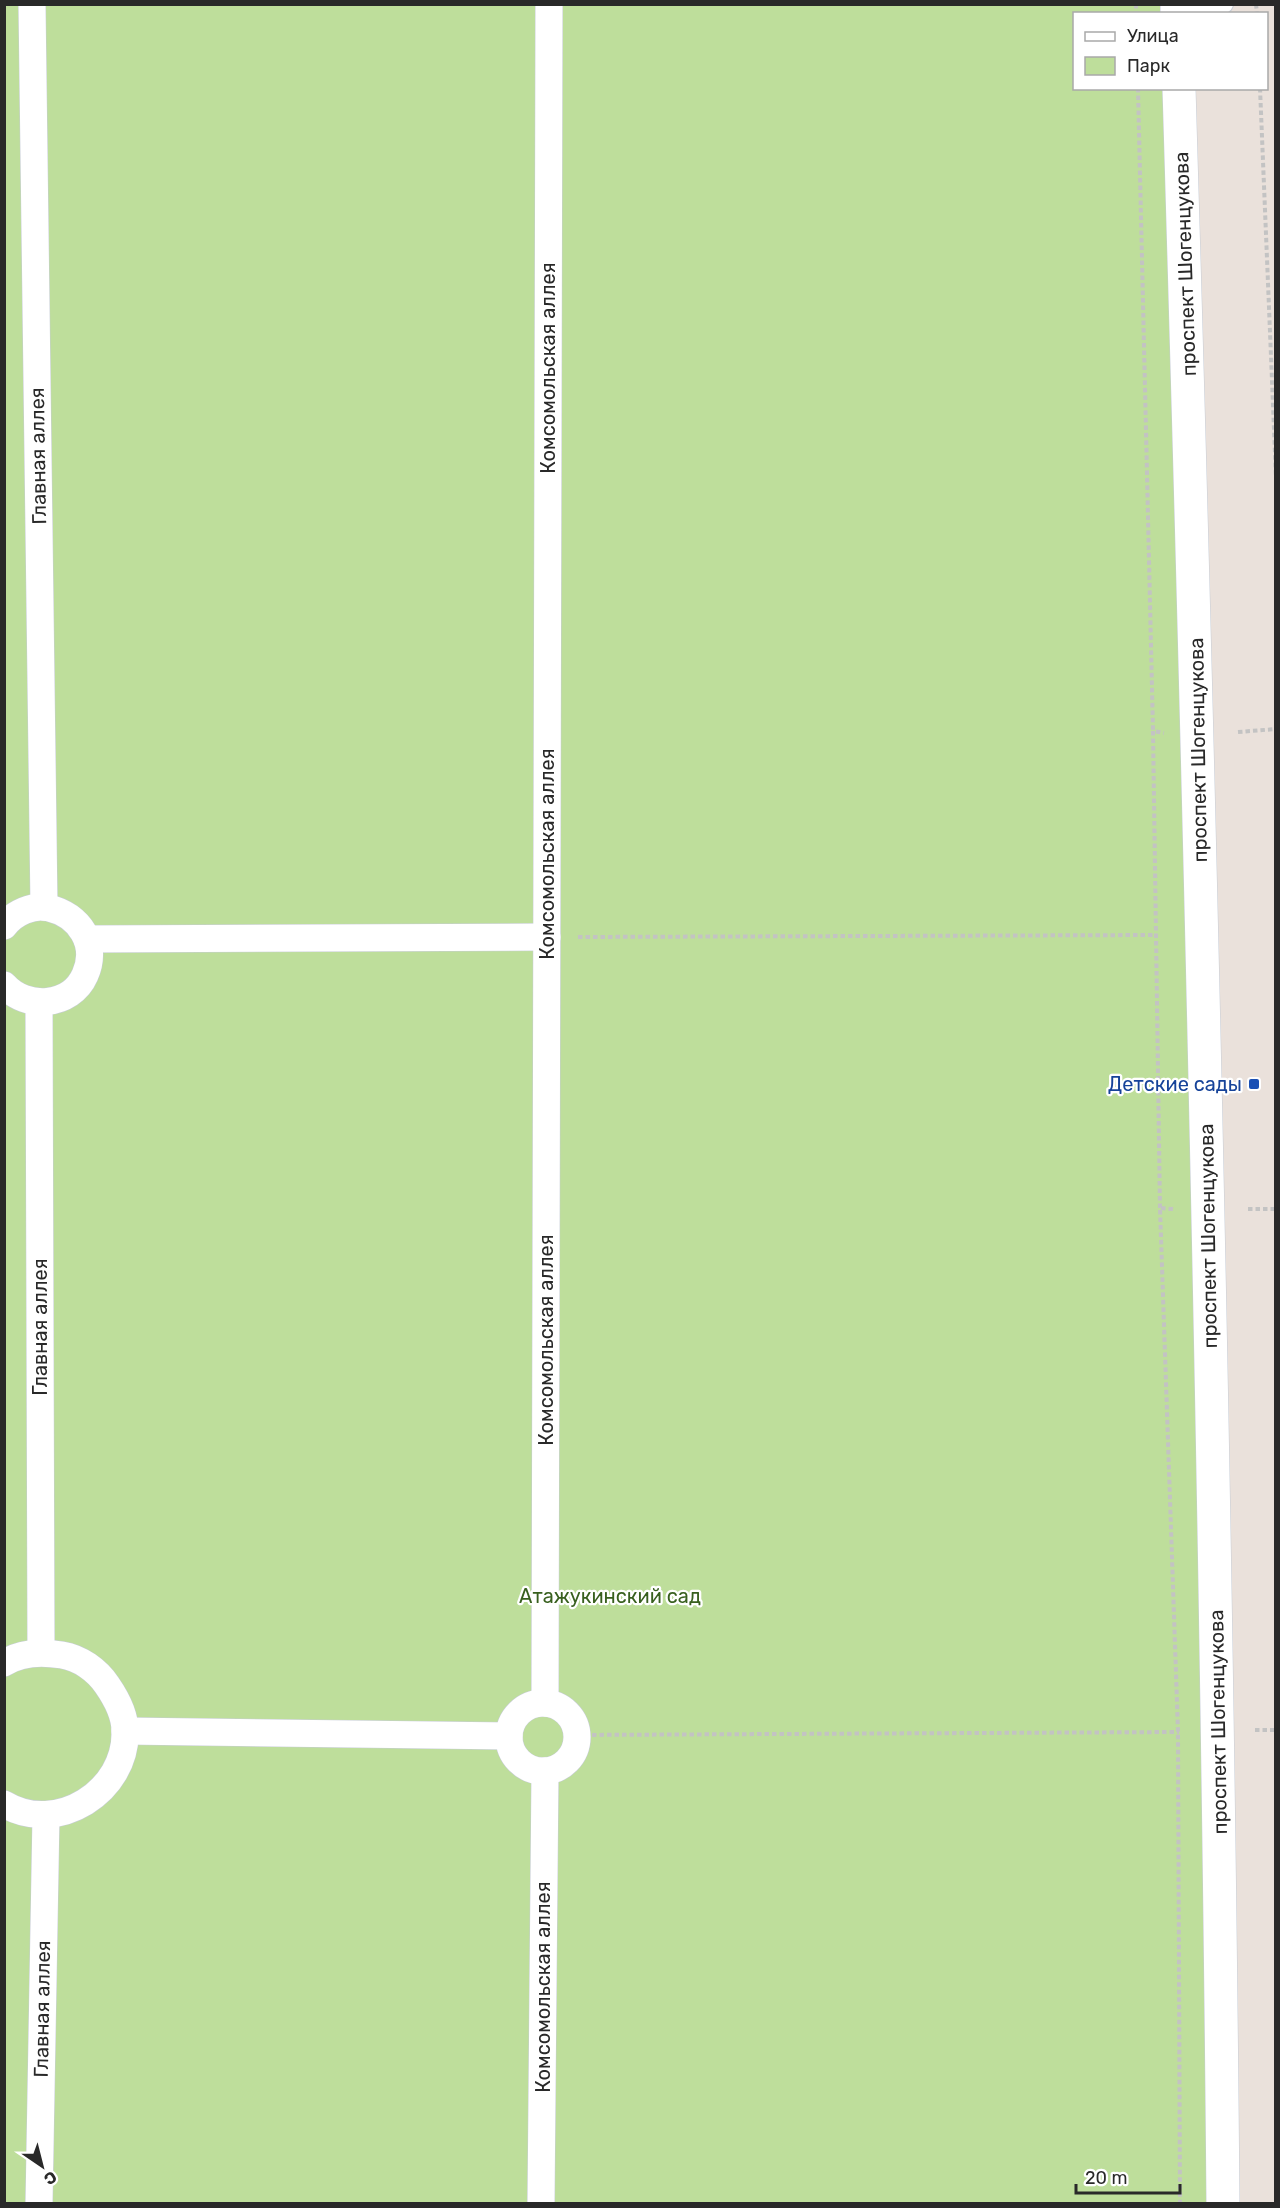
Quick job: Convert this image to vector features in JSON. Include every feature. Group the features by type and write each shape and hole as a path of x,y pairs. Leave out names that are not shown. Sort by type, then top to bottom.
{"street":[{"name":"Главная аллея","path":"32,4 44,907"},
{"name":"Комсомольская аллея","path":"545,1703 549,4"},
{"name":"проспект Шогенцукова","path":"1179,90 1199,767 1219,1731 1223,2204"},
{"path":"4,926 9,919 25,910 44,907 62,911 77,922 87,939 89,957 85,975 74,990 58,1000 39,1002 21,998 4,985"},
{"path":"87,939 547,937"},
{"name":"Главная аллея","path":"39,1002 41,1652"},
{"path":"4,1663 10,1659 41,1652 73,1657 100,1674 118,1700 125,1731 120,1762 103,1790 77,1808 46,1815 14,1810 4,1804"},
{"path":"545,1703 563,1709 575,1725 577,1735 569,1760 554,1770 545,1771 526,1767 519,1761 510,1745 509,1736 516,1716 534,1704 545,1703"},
{"path":"125,1731 509,1736"},
{"name":"Комсомольская аллея","path":"541,2204 545,1771"},
{"name":"Главная аллея","path":"39,2204 46,1815"}],"lane":[{"path":"1177,9 1224,4"}],"path":[{"path":"1138,90 1153,731 1160,1208 1178,1732 1180,2204"},
{"path":"1260,90 1275,478"},
{"path":"1238,732 1275,729"},
{"path":"1153,731 1172,734"},
{"path":"547,937 1156,935"},
{"path":"1160,1208 1180,1209"},
{"path":"1248,1209 1275,1209"},
{"path":"1255,1730 1275,1730"},
{"path":"577,1735 1185,1732"}],"green space":[{"name":"Атажукинский сад","path":"5,5 1177,5 1177,12 1073,12 1073,90 1179,90 1223,2203 5,2204"}],"place":[{"name":"Детские сады","path":"1254,1084"}]}
